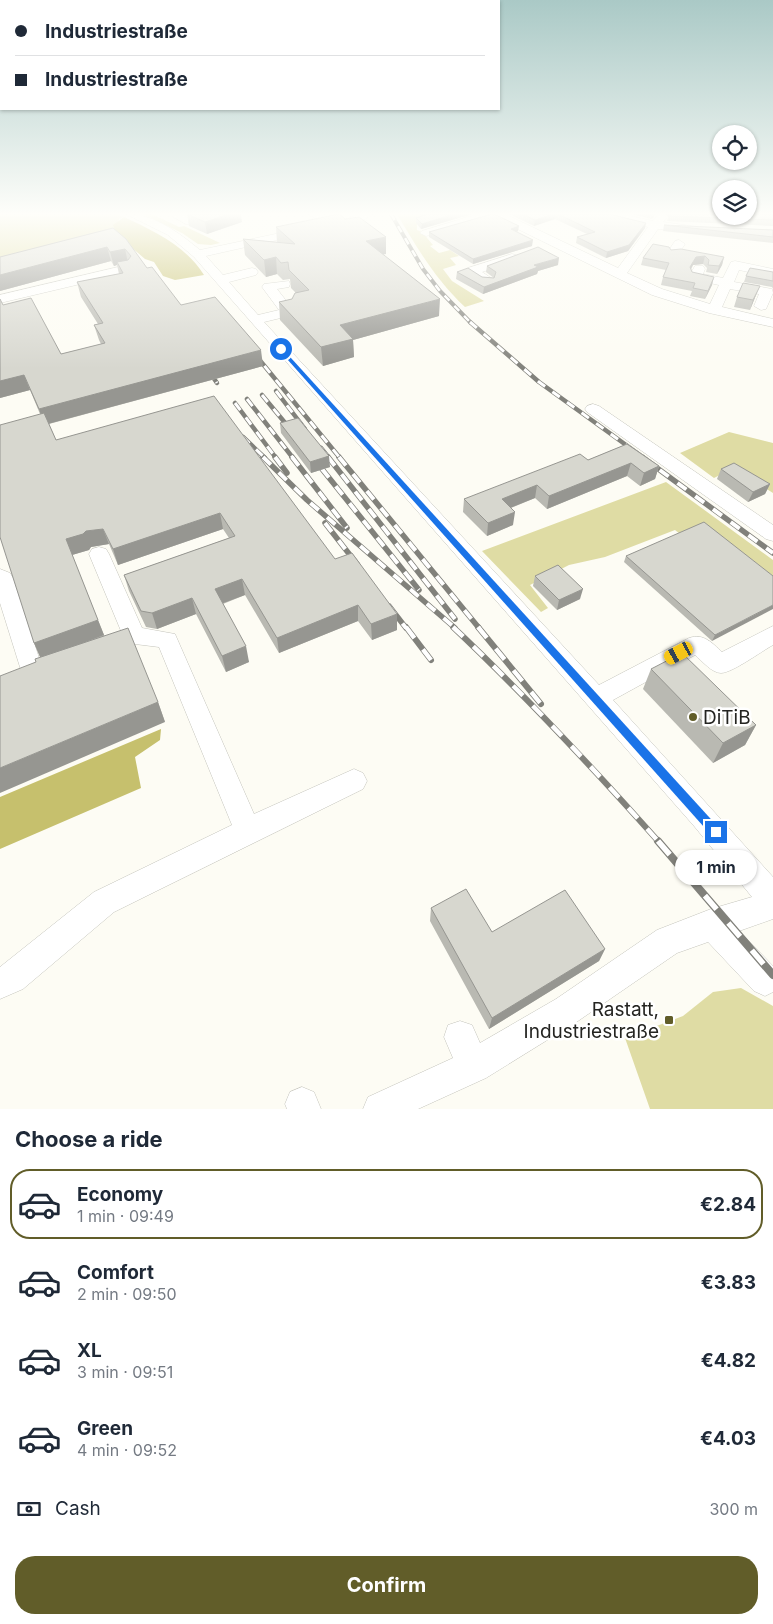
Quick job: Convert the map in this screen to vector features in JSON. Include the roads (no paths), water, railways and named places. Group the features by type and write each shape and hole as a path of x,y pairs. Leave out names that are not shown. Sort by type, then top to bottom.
{"street":[{"path":"208,266 772,896 668,941 567,1010 474,1066 380,1109"},
{"path":"488,266 472,271 488,280"},
{"path":"600,266 675,299 773,323"},
{"path":"620,275 626,266"},
{"path":"714,310 735,266"},
{"path":"739,266 773,273"},
{"path":"0,299 127,269"},
{"path":"220,280 252,272"},
{"path":"687,290 697,272 726,283 767,292 761,306"},
{"path":"255,320 288,312 269,287 284,284"},
{"path":"593,409 773,534"},
{"path":"99,554 134,635"},
{"path":"0,576 3,578 32,673 68,660"},
{"path":"595,698 696,644 721,664 773,634"},
{"path":"105,646 134,635 167,640 248,831"},
{"path":"0,983 12,978 104,902 354,781"},
{"path":"711,924 766,980"},
{"path":"460,1037 474,1066"}],"railway":[{"path":"421,266 440,291 470,322"},
{"path":"470,322 539,382 644,458"},
{"path":"253,352 340,458"},
{"path":"206,367 217,383"},
{"path":"276,391 305,429"},
{"path":"262,395 291,430"},
{"path":"247,399 293,458"},
{"path":"235,403 276,458"},
{"path":"243,437 265,458"},
{"path":"321,448 329,458"},
{"path":"263,457 307,500 455,628"},
{"path":"275,457 287,473"},
{"path":"292,457 347,528"},
{"path":"328,457 455,619"},
{"path":"339,457 479,628"},
{"path":"642,457 773,553"},
{"path":"322,469 419,590"},
{"path":"325,523 357,564"},
{"path":"389,606 406,628"},
{"path":"406,627 431,660"},
{"path":"453,627 559,733 659,842"},
{"path":"478,627 541,704"},
{"path":"658,841 773,975"}],"place":[{"name":"DiTiB","path":"693,717"},
{"name":"Rastatt, Industriestraße","path":"669,1020"}]}
